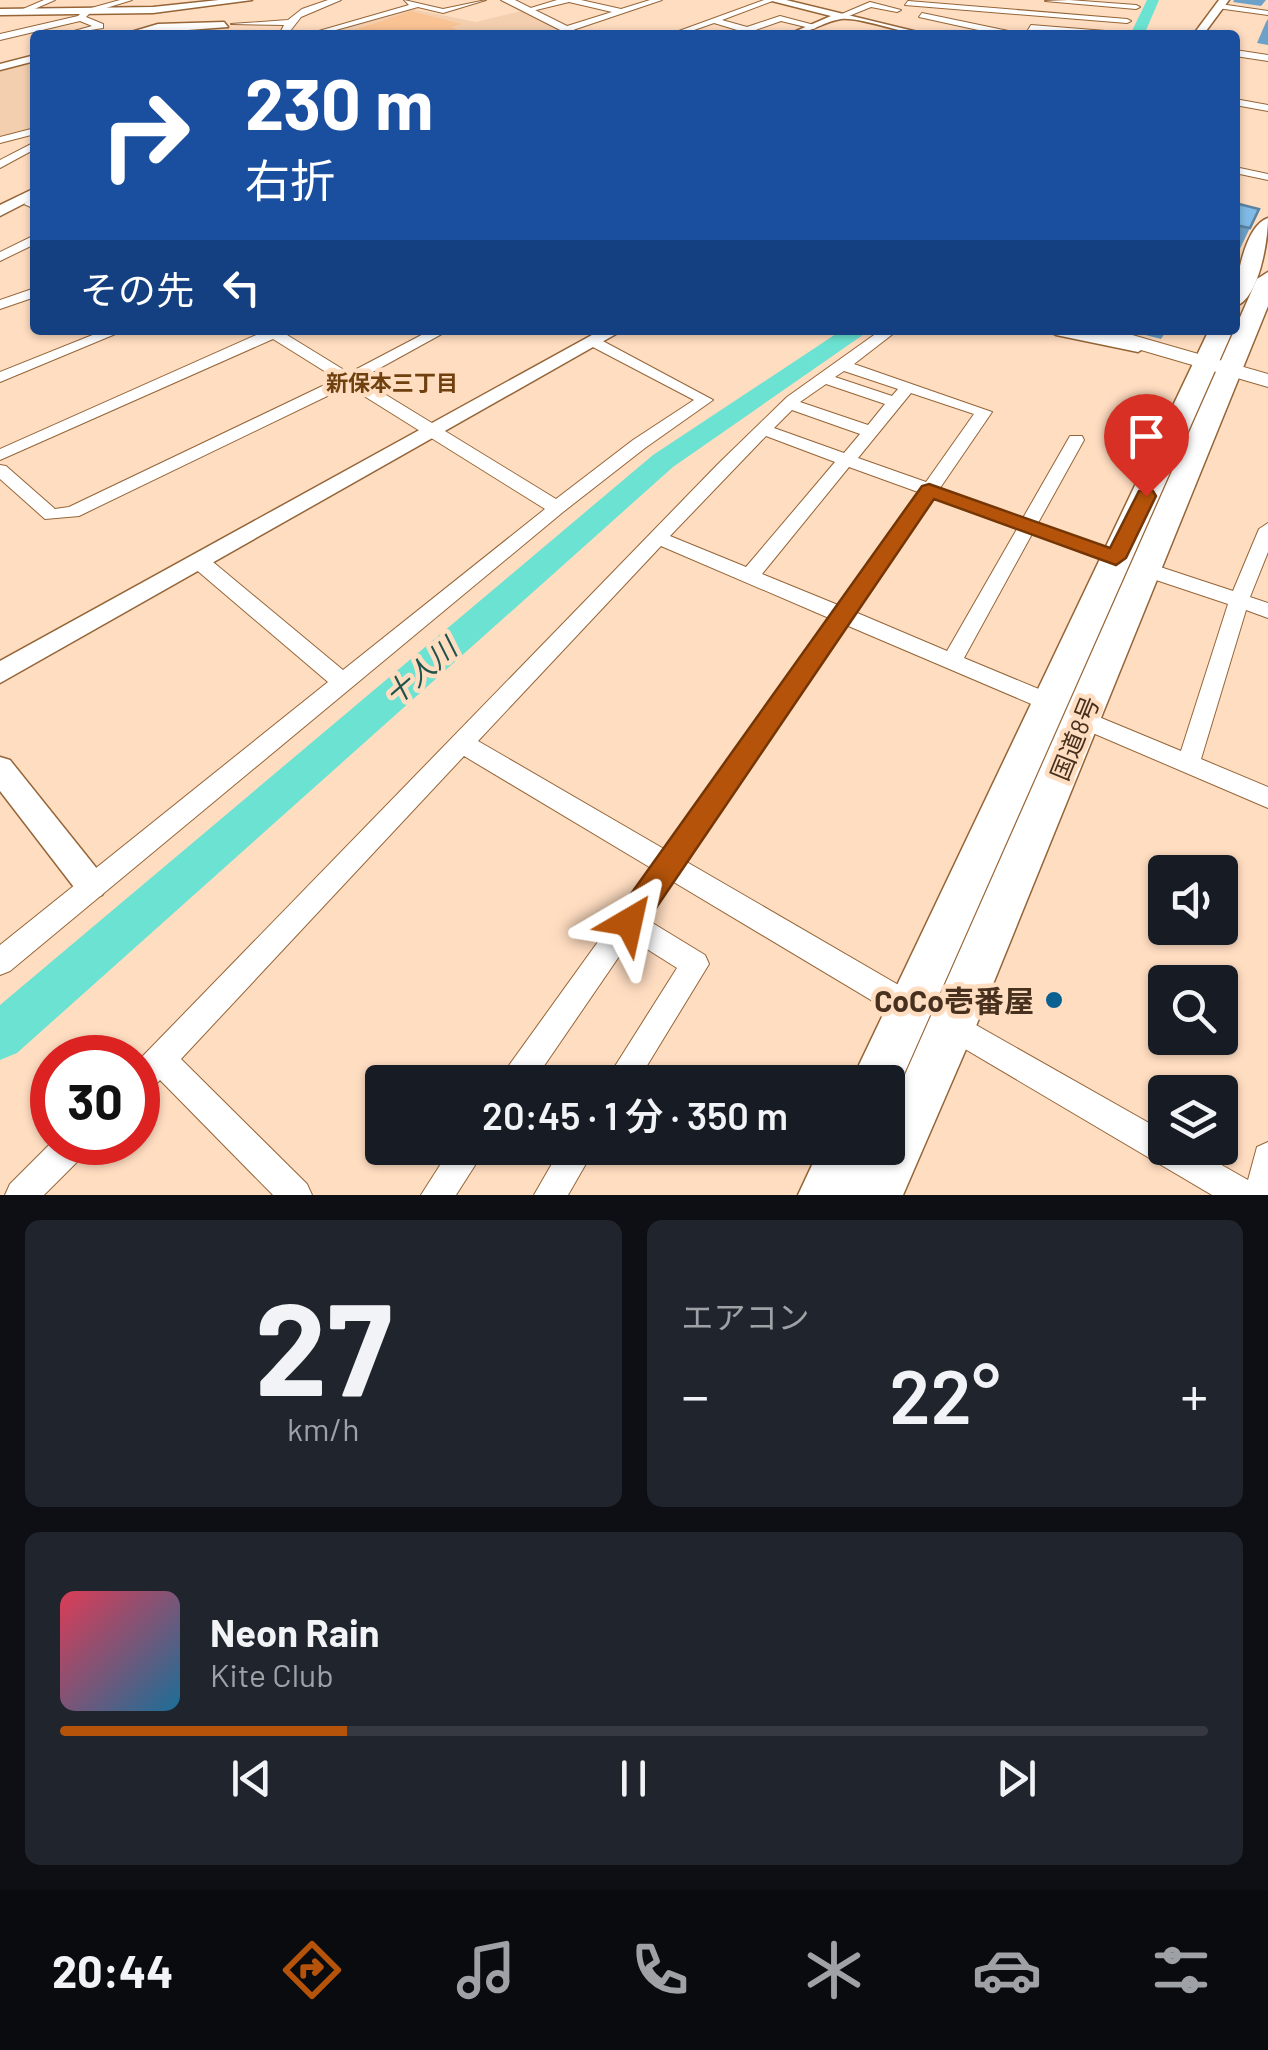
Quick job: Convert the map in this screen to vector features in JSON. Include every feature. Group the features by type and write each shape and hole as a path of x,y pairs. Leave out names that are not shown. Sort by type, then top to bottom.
{"highway":[{"path":"1240,288 1268,224"},
{"name":"国道8号","path":"1240,327 1268,279"},
{"name":"国道8号","path":"876,1195 953,1026 1066,711 1130,564 1221,398 1217,366 1220,335"},
{"name":"国道8号","path":"1217,366 1235,335"},
{"name":"国道8号","path":"884,1065 1066,711"},
{"path":"824,1195 838,1165"}],"main road":[{"path":"506,0 569,30"},
{"path":"1108,335 1268,380"}],"street":[{"path":"0,37 128,0"},
{"path":"0,22 49,6 87,10 243,0"},
{"path":"226,30 243,0"},
{"path":"147,30 226,30 288,22 310,8 337,0"},
{"path":"398,0 443,12 482,0"},
{"path":"528,10 568,0 621,12"},
{"path":"578,30 658,0"},
{"path":"686,30 772,0 902,30"},
{"path":"852,0 991,30"},
{"path":"1029,30 1031,0"},
{"path":"1042,0 1137,3"},
{"path":"897,10 909,2 1126,20"},
{"path":"1121,30 1137,3"},
{"path":"1202,30 1222,3 1268,13"},
{"path":"806,30 870,4"},
{"path":"327,30 417,5"},
{"path":"310,8 326,12"},
{"path":"969,25 972,8"},
{"path":"84,30 100,26 87,10"},
{"path":"0,12 20,15 50,30"},
{"path":"342,17 358,21"},
{"path":"713,20 748,30 780,18 814,26"},
{"path":"285,30 288,22"},
{"path":"1240,54 1268,58"},
{"path":"0,66 30,60"},
{"path":"1240,103 1267,106"},
{"path":"0,143 30,133"},
{"path":"0,143 19,155"},
{"path":"0,165 30,148"},
{"path":"1240,171 1268,177"},
{"path":"0,211 30,201"},
{"path":"0,219 30,202"},
{"path":"0,256 30,241"},
{"path":"0,305 30,294"},
{"path":"0,378 106,335"},
{"path":"0,454 262,335"},
{"path":"277,335 558,508"},
{"path":"0,470 50,515 73,512 349,380 433,335"},
{"path":"296,1195 160,1059 789,404 884,335"},
{"path":"1082,335 1148,348"},
{"path":"0,674 604,336 705,400 639,444 558,508 0,962"},
{"path":"528,1065 984,412 902,394 832,371"},
{"path":"750,576 902,394"},
{"path":"789,404 871,432"},
{"path":"764,430 1268,611"},
{"path":"951,662 1076,440"},
{"path":"1188,764 1240,600 1268,529"},
{"path":"660,538 1268,798"},
{"path":"200,562 342,681"},
{"path":"461,744 911,1008"},
{"path":"3,778 91,885"},
{"path":"629,922 695,964 631,1065"},
{"path":"953,1026 1243,1195"},
{"path":"1261,1195 1268,1158"},
{"path":"21,1195 51,1165"},
{"path":"436,1195 458,1165"},
{"path":"550,1195 569,1165"}],"shaded area":[{"path":"412,9 476,22 522,11 562,30 338,30"},
{"path":"411,11 462,24 451,27 456,30 354,30"},
{"path":"30,64 30,130 0,138 0,69"}],"building":[{"path":"1240,204 1259,209 1250,228 1240,226"}],"waterway":[{"name":"十人川","path":"1139,30 1153,0"},
{"name":"十人川","path":"0,1036 663,461 851,335"}],"place":[{"name":"CoCo壱番屋","path":"1054,1000"}],"district":[{"name":"新保本三丁目","path":"392,382"}],"route":[{"path":"629,922 929,490 1116,558 1146,496"}]}
